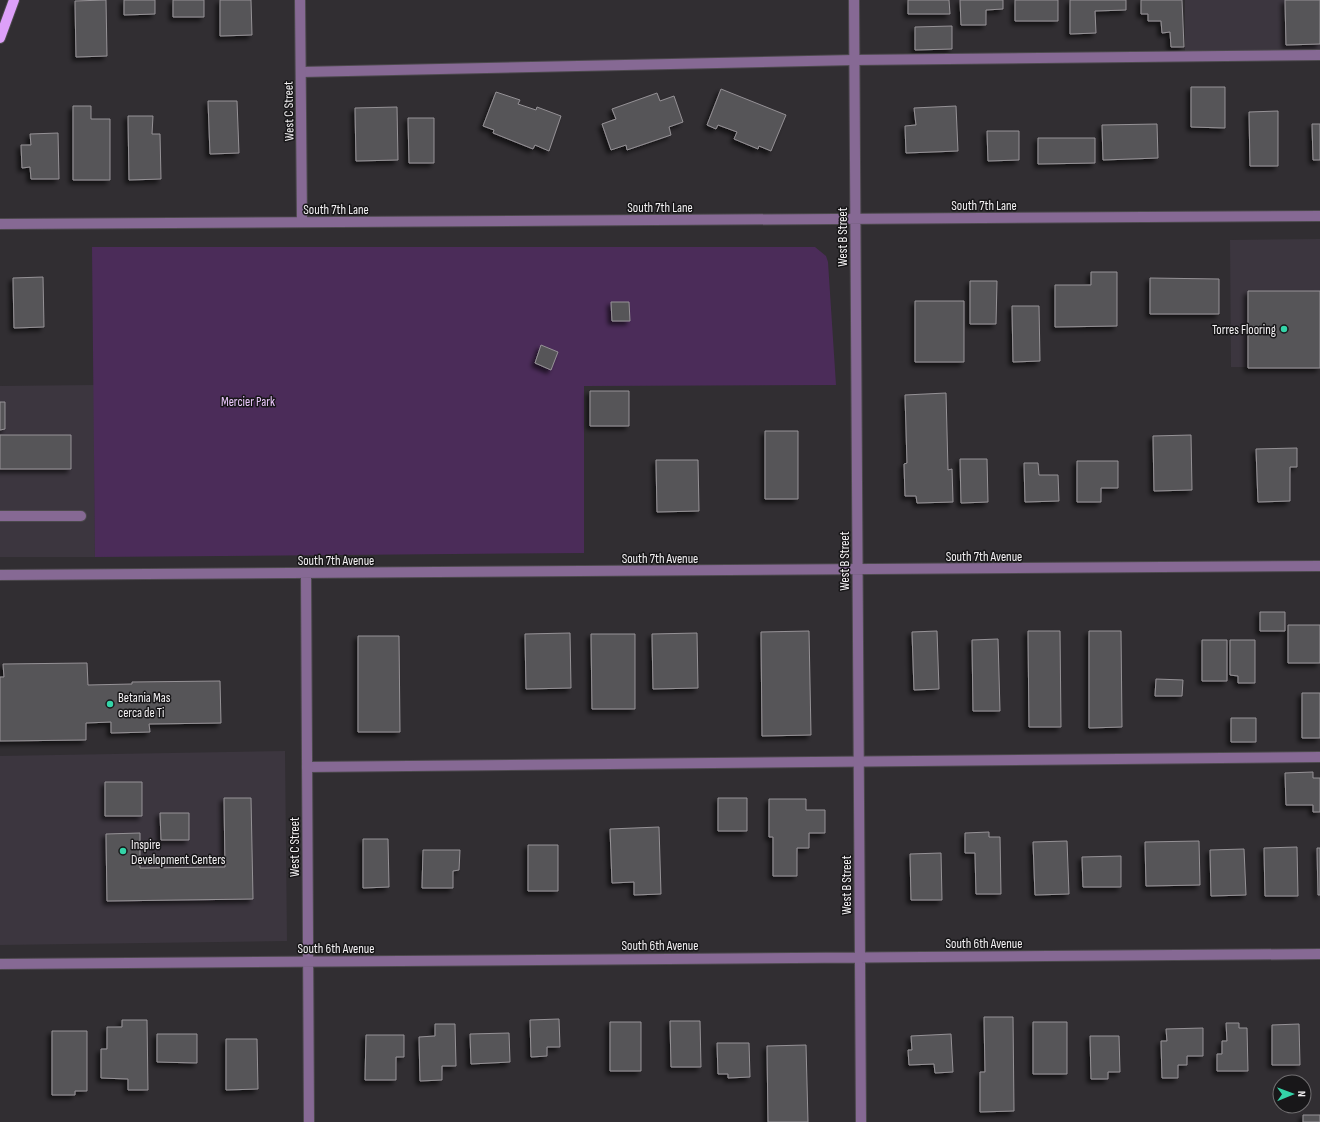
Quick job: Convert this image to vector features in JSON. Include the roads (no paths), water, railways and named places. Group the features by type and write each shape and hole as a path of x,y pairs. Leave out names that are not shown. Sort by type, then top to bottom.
{"main road":[{"path":"0,38 14,0"}],"street":[{"name":"West C Street","path":"300,0 302,222"},
{"name":"West B Street","path":"854,0 861,1122"},
{"path":"301,72 854,60 1320,55"},
{"name":"South 7th Lane","path":"0,224 1320,216"},
{"path":"0,516 80,516"},
{"name":"South 7th Avenue","path":"0,574 1320,566"},
{"name":"West C Street","path":"306,573 309,1122"},
{"path":"307,767 1320,757"},
{"name":"South 6th Avenue","path":"0,964 1320,954"}],"place":[{"name":"Torres Flooring","path":"1284,329"},
{"name":"Betania Mas cerca de Ti","path":"110,704"},
{"name":"Inspire Development Centers","path":"123,851"}],"park label":[{"name":"Mercier Park","path":"248,401"}]}
